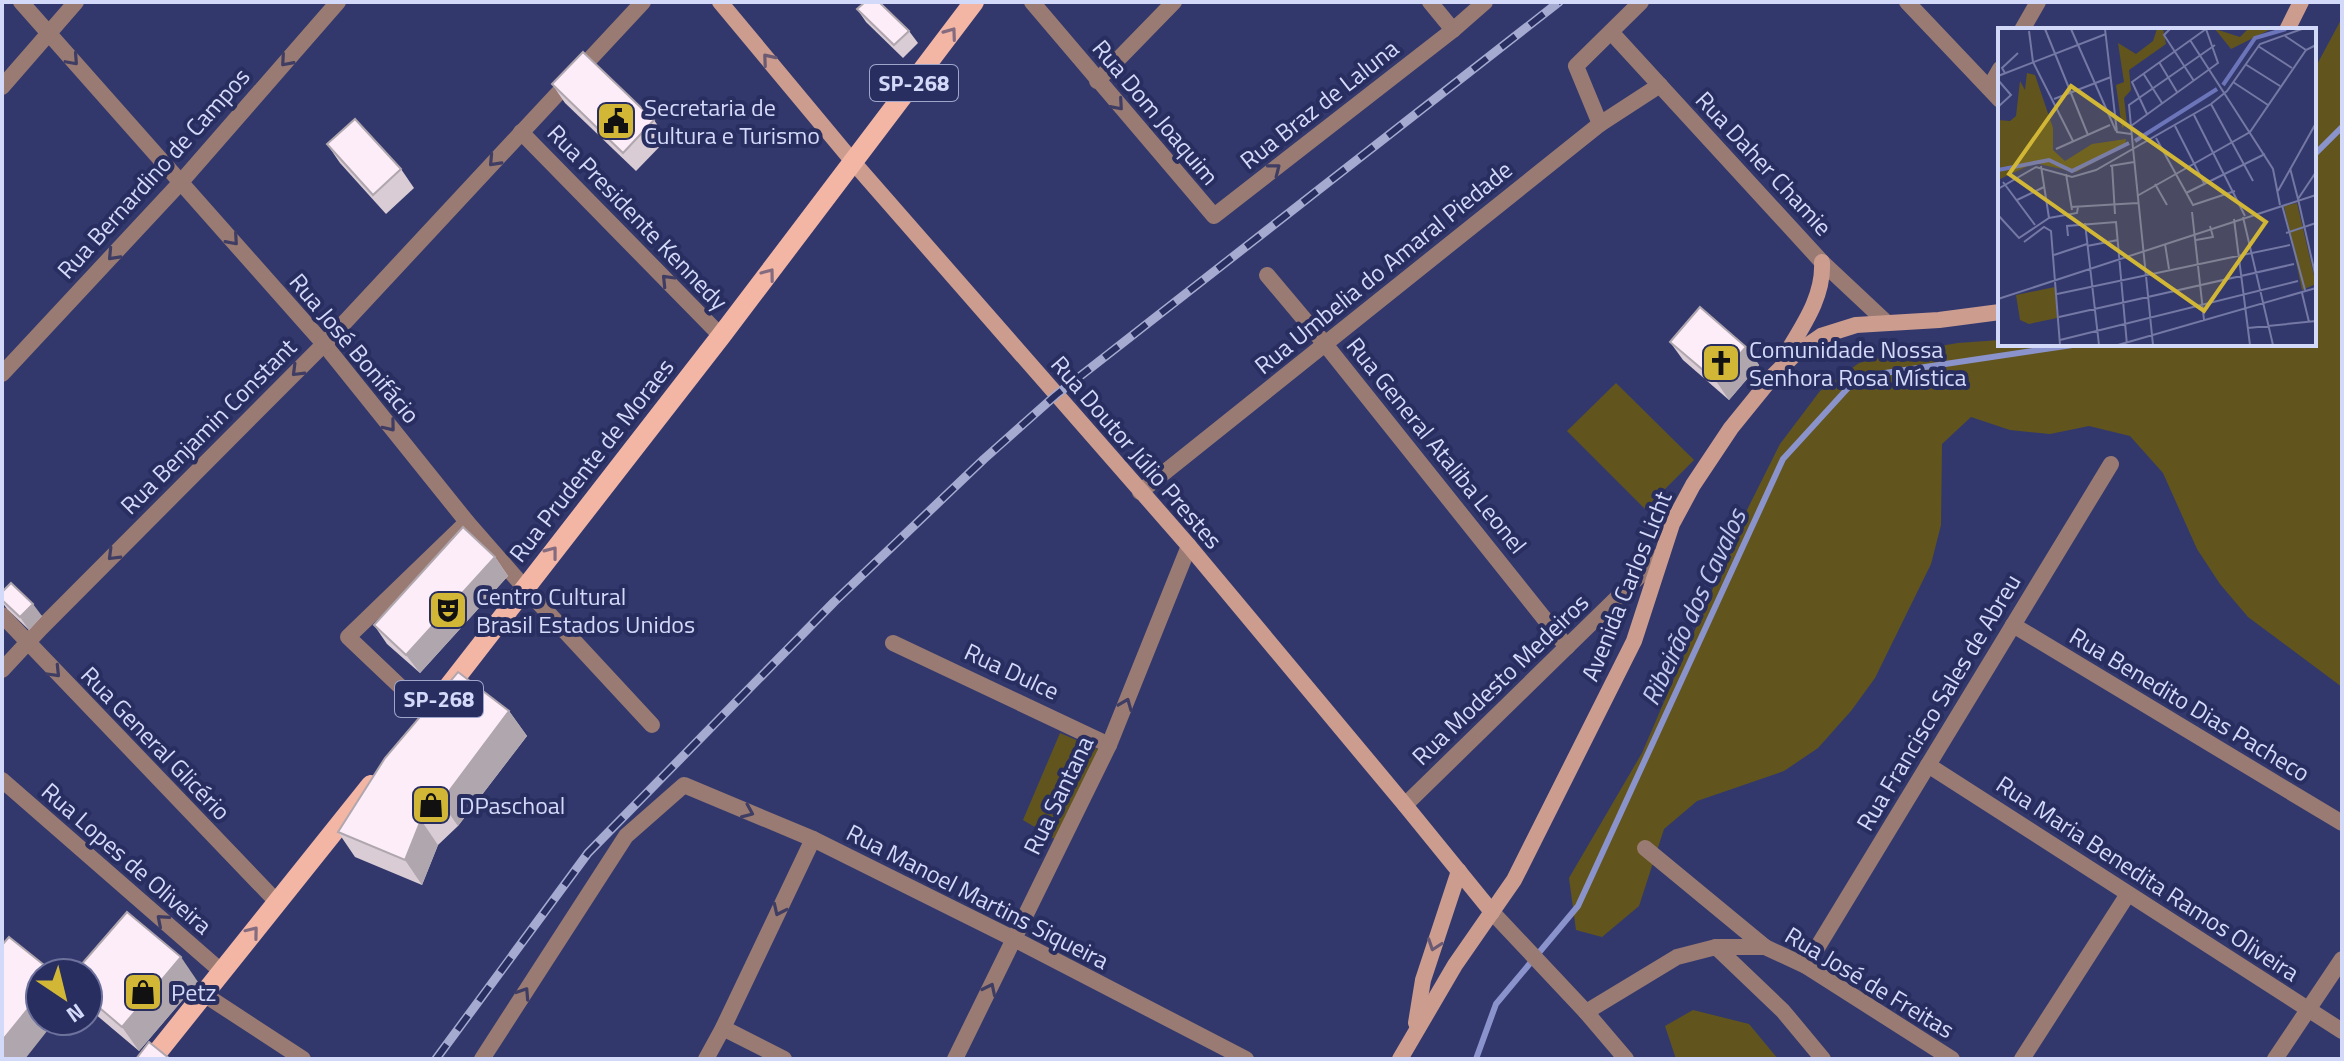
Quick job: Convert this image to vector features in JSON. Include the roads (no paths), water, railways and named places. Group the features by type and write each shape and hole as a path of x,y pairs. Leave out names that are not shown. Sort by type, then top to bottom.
{"main road":[{"name":"Rua Doutor Júlio Prestes","path":"720,2 854,163 1189,546 1492,912"},
{"name":"Rua Prudente de Moraes","path":"424,718 854,163 974,2"},
{"path":"2288,28 2301,2"},
{"path":"1774,375 1816,300 1823,278 1822,262"},
{"name":"Avenida Carlos Licht","path":"1400,1059 1455,965 1514,880 1634,641 1672,524 1693,485 1731,428 1774,375 1795,354 1821,336 1856,325 1939,320 1998,312"},
{"path":"152,1059 381,772"},
{"path":"1414,1034 1423,980 1459,871"}],"street":[{"name":"Rua José Bonifácio","path":"21,2 324,344 467,522 652,725"},
{"path":"2,87 76,2"},
{"name":"Rua Bernardino de Campos","path":"2,374 181,182 338,2"},
{"name":"Rua Benjamin Constant","path":"2,670 324,344 643,2"},
{"name":"Rua Dom Joaquim","path":"1032,2 1214,216"},
{"path":"1097,81 1174,2"},
{"path":"1430,2 1453,30"},
{"name":"Rua Braz de Laluna","path":"1214,216 1485,2"},
{"path":"1600,124 1576,66 1641,2"},
{"path":"1907,2 1995,94"},
{"path":"2023,28 2038,2"},
{"name":"Rua Daher Chamie","path":"1611,32 1822,262 1886,322"},
{"name":"Rua Umbelia do Amaral Piedade","path":"1140,492 1600,124 1660,85"},
{"name":"Rua Presidente Kennedy","path":"521,132 721,336"},
{"name":"Rua General Ataliba Leonel","path":"1267,275 1567,647"},
{"name":"Rua Francisco Sales de Abreu","path":"1806,966 2111,464"},
{"path":"424,718 348,637 467,522"},
{"name":"Rua Santana","path":"955,1059 1109,745 1189,546"},
{"name":"Rua Modesto Medeiros","path":"1405,805 1662,554"},
{"name":"Rua General Glicério","path":"2,615 277,902"},
{"name":"Rua Benedito Dias Pacheco","path":"2013,625 2342,823"},
{"name":"Rua Dulce","path":"893,643 1109,745"},
{"name":"Rua Maria Benedita Ramos Oliveira","path":"1928,765 2342,1031"},
{"name":"Rua Lopes de Oliveira","path":"2,780 221,971"},
{"name":"Rua Manoel Martins Siqueira","path":"482,1059 626,836 684,785 813,839 1246,1059"},
{"path":"706,1059 813,839"},
{"path":"1645,848 1765,947"},
{"path":"2022,1059 2128,894"},
{"name":"Rua Doutor Júlio Prestes","path":"1492,912 1626,1059"},
{"path":"1716,947 1783,1011 1823,1059"},
{"name":"Rua José de Freitas","path":"1586,1012 1677,957 1716,947 1765,947 1806,966 1952,1059"},
{"path":"2275,1059 2342,959"},
{"path":"202,993 303,1059"},
{"path":"723,1028 784,1059"}],"waterway":[{"name":"Ribeirão dos Cavalos","path":"2316,153 2342,127"},
{"name":"Ribeirão dos Cavalos","path":"1476,1059 1496,1004 1578,906 1783,459 1858,377 2066,346"}],"railway":[{"path":"436,1059 588,853 834,602 984,459 1056,395 1559,2"}],"place":[{"name":"Secretaria de Cultura e Turismo","path":"616,121"},
{"name":"Comunidade Nossa Senhora Rosa Mística","path":"1721,363"},
{"name":"Centro Cultural Brasil Estados Unidos","path":"448,610"},
{"name":"DPaschoal","path":"431,805"},
{"name":"Petz","path":"143,992"}]}
